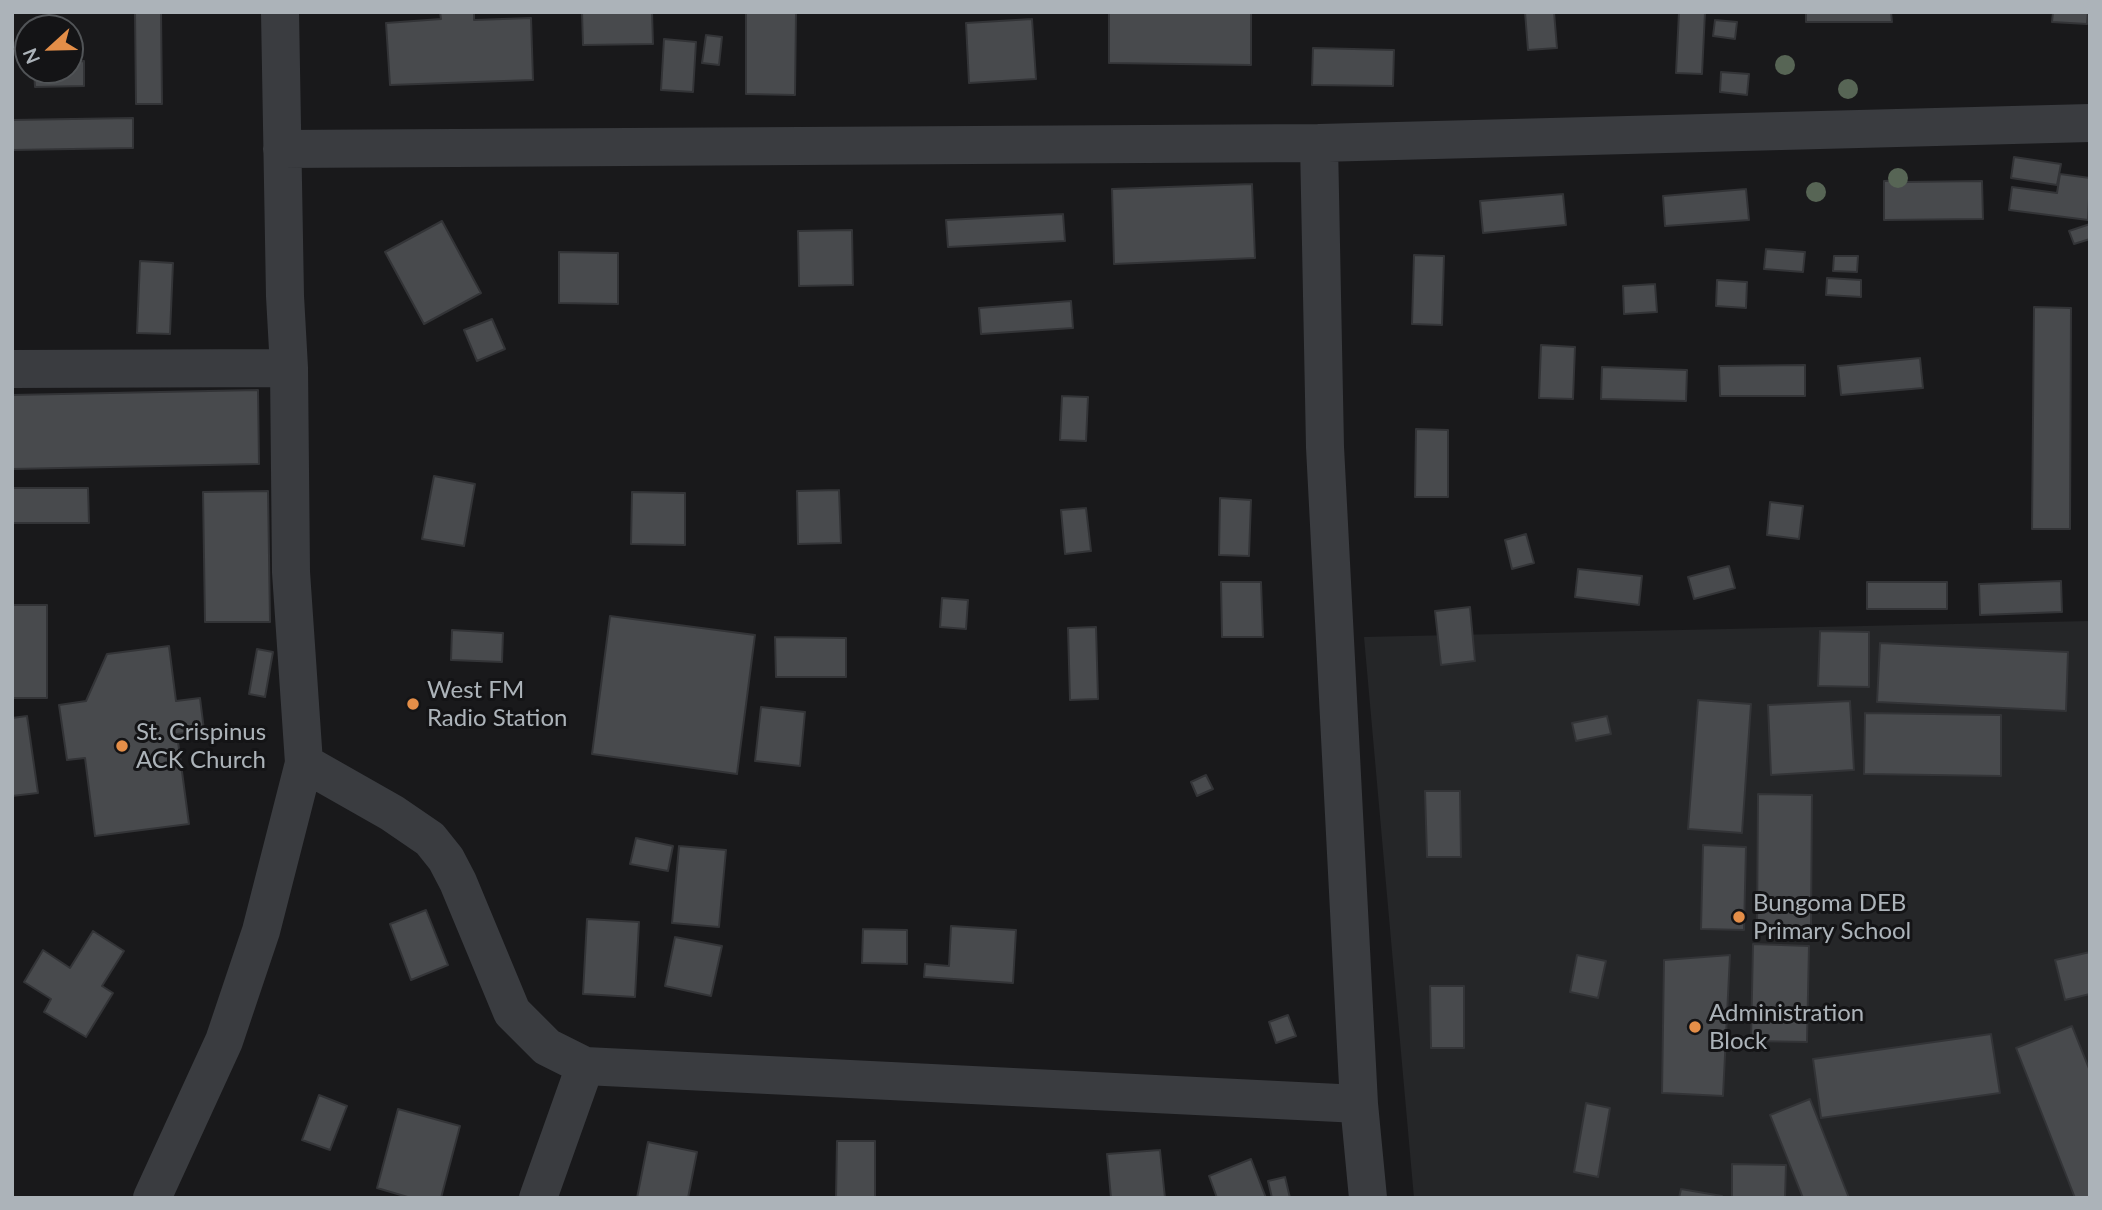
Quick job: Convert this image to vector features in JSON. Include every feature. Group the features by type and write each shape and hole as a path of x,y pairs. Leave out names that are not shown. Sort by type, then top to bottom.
{"street":[{"path":"152,1198 224,1041 261,931 304,763 291,572 280,12"},
{"path":"282,149 1319,143 2090,123"},
{"path":"1319,143 1325,447 1359,1104 1368,1198"},
{"path":"12,369 289,368"},
{"path":"304,763 392,813 430,839 446,859 458,882 512,1012 547,1047 585,1066 1359,1104"},
{"path":"538,1198 585,1066"}],"shaded area":[{"name":"Bungoma DEB Primary School","path":"2090,621 2090,1198 1414,1198 1364,637"}],"building":[{"path":"135,12 161,12 162,104 136,104"},
{"path":"440,12 474,12 474,20 531,18 533,80 390,85 386,23 441,19"},
{"path":"582,12 652,12 653,44 583,45"},
{"path":"746,12 796,12 795,95 746,94"},
{"path":"1109,12 1251,12 1251,65 1109,63"},
{"path":"1525,12 1554,12 1557,48 1528,50"},
{"path":"1679,12 1705,12 1702,74 1676,73"},
{"path":"1806,12 1891,12 1892,22 1806,22"},
{"path":"2053,12 2088,12 2087,24 2052,22"},
{"path":"1032,19 1036,79 969,83 966,23"},
{"path":"1715,20 1737,22 1735,39 1713,36"},
{"path":"706,35 722,37 719,65 702,63"},
{"path":"664,39 696,42 693,92 661,90"},
{"path":"1313,48 1394,50 1393,86 1312,85"},
{"path":"1721,72 1749,74 1747,95 1720,92"},
{"path":"35,84 84,84 84,86 35,87"},
{"path":"133,118 133,148 12,150 12,120"},
{"path":"2014,157 2061,164 2057,185 2011,178"},
{"path":"2060,174 2090,178 2088,220 2009,210 2012,187 2057,193"},
{"path":"1884,181 1982,181 1983,219 1884,220"},
{"path":"1252,184 1255,258 1114,264 1112,189"},
{"path":"1746,189 1749,220 1665,226 1663,196"},
{"path":"1563,194 1566,225 1483,233 1480,201"},
{"path":"1063,214 1065,241 948,247 946,220"},
{"path":"442,221 481,293 424,324 385,252"},
{"path":"2090,224 2090,239 2074,244 2069,231"},
{"path":"852,230 853,285 799,286 798,231"},
{"path":"1766,249 1805,252 1803,272 1764,269"},
{"path":"559,252 618,253 618,304 559,303"},
{"path":"1414,255 1444,256 1442,325 1412,324"},
{"path":"1834,256 1858,256 1857,272 1833,271"},
{"path":"140,261 173,263 170,334 137,333"},
{"path":"1827,278 1861,280 1861,297 1826,295"},
{"path":"1717,280 1747,282 1746,308 1716,306"},
{"path":"1655,284 1657,312 1624,314 1623,286"},
{"path":"1071,301 1073,328 981,334 979,308"},
{"path":"2034,307 2071,308 2070,529 2032,529"},
{"path":"492,319 505,349 477,361 464,330"},
{"path":"1541,345 1575,347 1573,399 1539,398"},
{"path":"1920,358 1923,388 1841,395 1838,366"},
{"path":"1805,365 1805,396 1720,396 1719,366"},
{"path":"1602,367 1687,370 1686,401 1601,399"},
{"path":"258,390 259,464 12,469 12,395"},
{"path":"1062,396 1088,397 1086,441 1060,440"},
{"path":"1416,429 1448,430 1448,497 1415,497"},
{"path":"434,476 475,484 464,546 422,539"},
{"path":"12,488 88,488 89,523 12,523"},
{"path":"839,490 841,543 798,544 797,491"},
{"path":"268,491 270,622 205,622 203,492"},
{"path":"632,492 685,493 685,545 631,544"},
{"path":"1220,498 1251,500 1249,556 1219,555"},
{"path":"1770,502 1803,506 1799,539 1767,535"},
{"path":"1086,508 1091,551 1065,554 1061,510"},
{"path":"1526,534 1534,563 1512,569 1505,540"},
{"path":"1729,566 1735,588 1694,599 1688,577"},
{"path":"1578,569 1642,576 1639,605 1575,597"},
{"path":"2061,581 2062,612 1980,615 1979,584"},
{"path":"1221,582 1261,582 1263,637 1222,637"},
{"path":"1867,582 1947,582 1947,609 1867,609"},
{"path":"942,598 968,600 966,629 940,627"},
{"path":"12,605 47,605 47,698 12,698"},
{"path":"1470,607 1475,661 1441,665 1435,611"},
{"path":"610,616 755,635 737,774 592,754"},
{"path":"1096,627 1098,699 1070,700 1068,628"},
{"path":"452,630 503,633 502,662 451,660"},
{"path":"1820,631 1869,632 1869,687 1818,686"},
{"path":"775,637 846,638 846,677 776,677"},
{"path":"1880,643 2068,652 2066,711 1877,702"},
{"name":"St. Crispinus ACK Church","path":"169,646 176,701 200,698 204,730 177,734 189,824 95,836 85,758 67,760 59,705 86,701 107,654"},
{"path":"257,649 273,652 265,697 249,694"},
{"path":"1698,700 1751,704 1742,833 1688,829"},
{"path":"1850,701 1854,770 1771,775 1768,705"},
{"path":"761,707 805,712 800,766 755,761"},
{"path":"1865,713 2001,715 2001,776 1864,774"},
{"path":"27,716 38,793 12,796 12,718"},
{"path":"1607,716 1611,734 1576,741 1572,723"},
{"path":"1206,775 1213,789 1197,796 1191,782"},
{"path":"1425,791 1460,791 1461,857 1427,857"},
{"path":"1758,794 1812,795 1811,929 1757,928"},
{"path":"636,838 673,846 668,871 630,864"},
{"path":"1703,845 1746,847 1744,930 1701,929"},
{"path":"679,846 726,850 719,927 672,923"},
{"path":"426,910 448,965 411,980 390,924"},
{"path":"587,919 639,922 635,997 583,994"},
{"path":"951,926 1016,930 1013,983 924,977 925,964 949,966"},
{"path":"863,929 907,930 907,964 862,963"},
{"path":"93,931 124,951 102,986 113,993 86,1037 44,1012 51,999 24,982 43,950 70,968"},
{"path":"675,937 722,946 711,996 665,986"},
{"path":"1753,944 1809,946 1807,1042 1751,1041"},
{"path":"2090,952 2090,994 2065,1000 2055,960"},
{"path":"1577,955 1606,961 1598,998 1570,992"},
{"name":"Administration Block","path":"1730,955 1723,1096 1662,1093 1664,960"},
{"path":"1430,986 1464,986 1464,1048 1431,1048"},
{"path":"1288,1015 1296,1036 1276,1043 1269,1022"},
{"path":"2072,1026 2090,1071 2090,1198 2075,1198 2016,1048"},
{"path":"1991,1034 2000,1093 1821,1118 1813,1059"},
{"path":"319,1095 347,1106 330,1150 302,1140"},
{"path":"1810,1099 1849,1198 1803,1198 1770,1115"},
{"path":"1586,1103 1610,1108 1598,1177 1574,1172"},
{"path":"398,1109 460,1126 441,1198 411,1198 377,1188"},
{"path":"837,1141 875,1141 875,1198 836,1198"},
{"path":"648,1142 697,1152 688,1198 637,1198"},
{"path":"1160,1150 1165,1198 1111,1198 1107,1154"},
{"path":"1251,1159 1266,1198 1217,1198 1209,1176"},
{"path":"1732,1164 1786,1165 1785,1198 1732,1198"},
{"path":"1285,1177 1290,1198 1272,1198 1268,1181"},
{"path":"1681,1189 1722,1196 1722,1198 1679,1198"}],"place":[{"name":"West FM Radio Station","path":"413,704"},
{"name":"St. Crispinus ACK Church","path":"122,746"},
{"name":"Bungoma DEB Primary School","path":"1739,917"},
{"name":"Administration Block","path":"1695,1027"}]}
